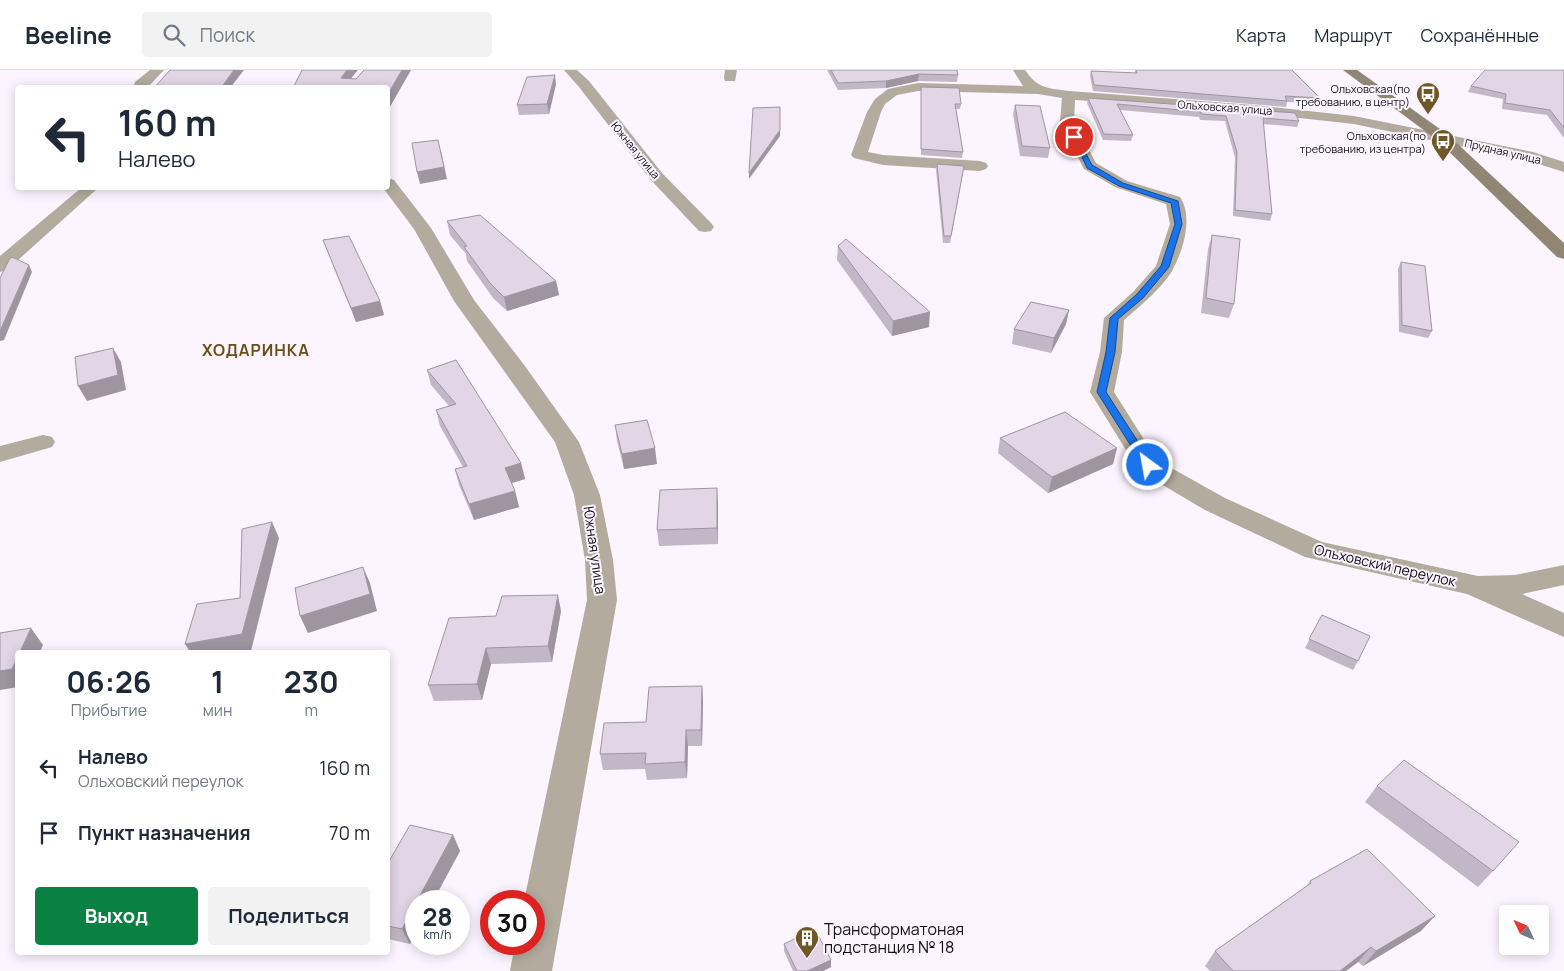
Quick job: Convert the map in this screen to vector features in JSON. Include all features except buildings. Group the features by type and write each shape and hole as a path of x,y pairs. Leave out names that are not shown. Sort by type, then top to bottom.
{"street":[{"path":"140,85 158,70"},
{"name":"Южная улица","path":"570,70 584,84 656,176 706,227"},
{"path":"1019,70 1028,84 1038,90"},
{"path":"1349,70 1442,137 1564,253"},
{"name":"Ольховская улица","path":"980,166 883,160 859,155 867,128 880,102 893,92 918,87 1038,90 1069,95 1310,114 1354,120 1442,137"},
{"name":"Ольховский переулок","path":"1069,95 1067,122 1090,166 1121,184 1174,201 1178,224 1165,267 1140,296 1114,318 1111,352 1102,392 1148,465 1215,504 1315,550 1475,585 1564,626"},
{"name":"Прудная улица","path":"1442,137 1532,157 1564,168"},
{"path":"1479,145 1564,152"},
{"name":"Южная улица","path":"390,186 422,228 464,301 481,326 517,371 566,442 587,495 599,560 602,600 532,971"},
{"path":"0,266 88,190"},
{"path":"0,454 43,442"},
{"path":"1475,585 1515,585 1564,575"}],"place":[{"name":"Ольховская(по требованию, в центр)","path":"1428,115"},
{"name":"Ольховская(по требованию, из центра)","path":"1443,162"},
{"name":"Трансформатоная подстанция № 18","path":"807,959"}],"district":[{"name":"ХОДАРИНКА","path":"256,350"}],"route":[{"path":"1074,137 1090,166 1121,184 1174,201 1178,224 1165,267 1140,296 1114,318 1111,352 1102,392 1148,465"}]}
